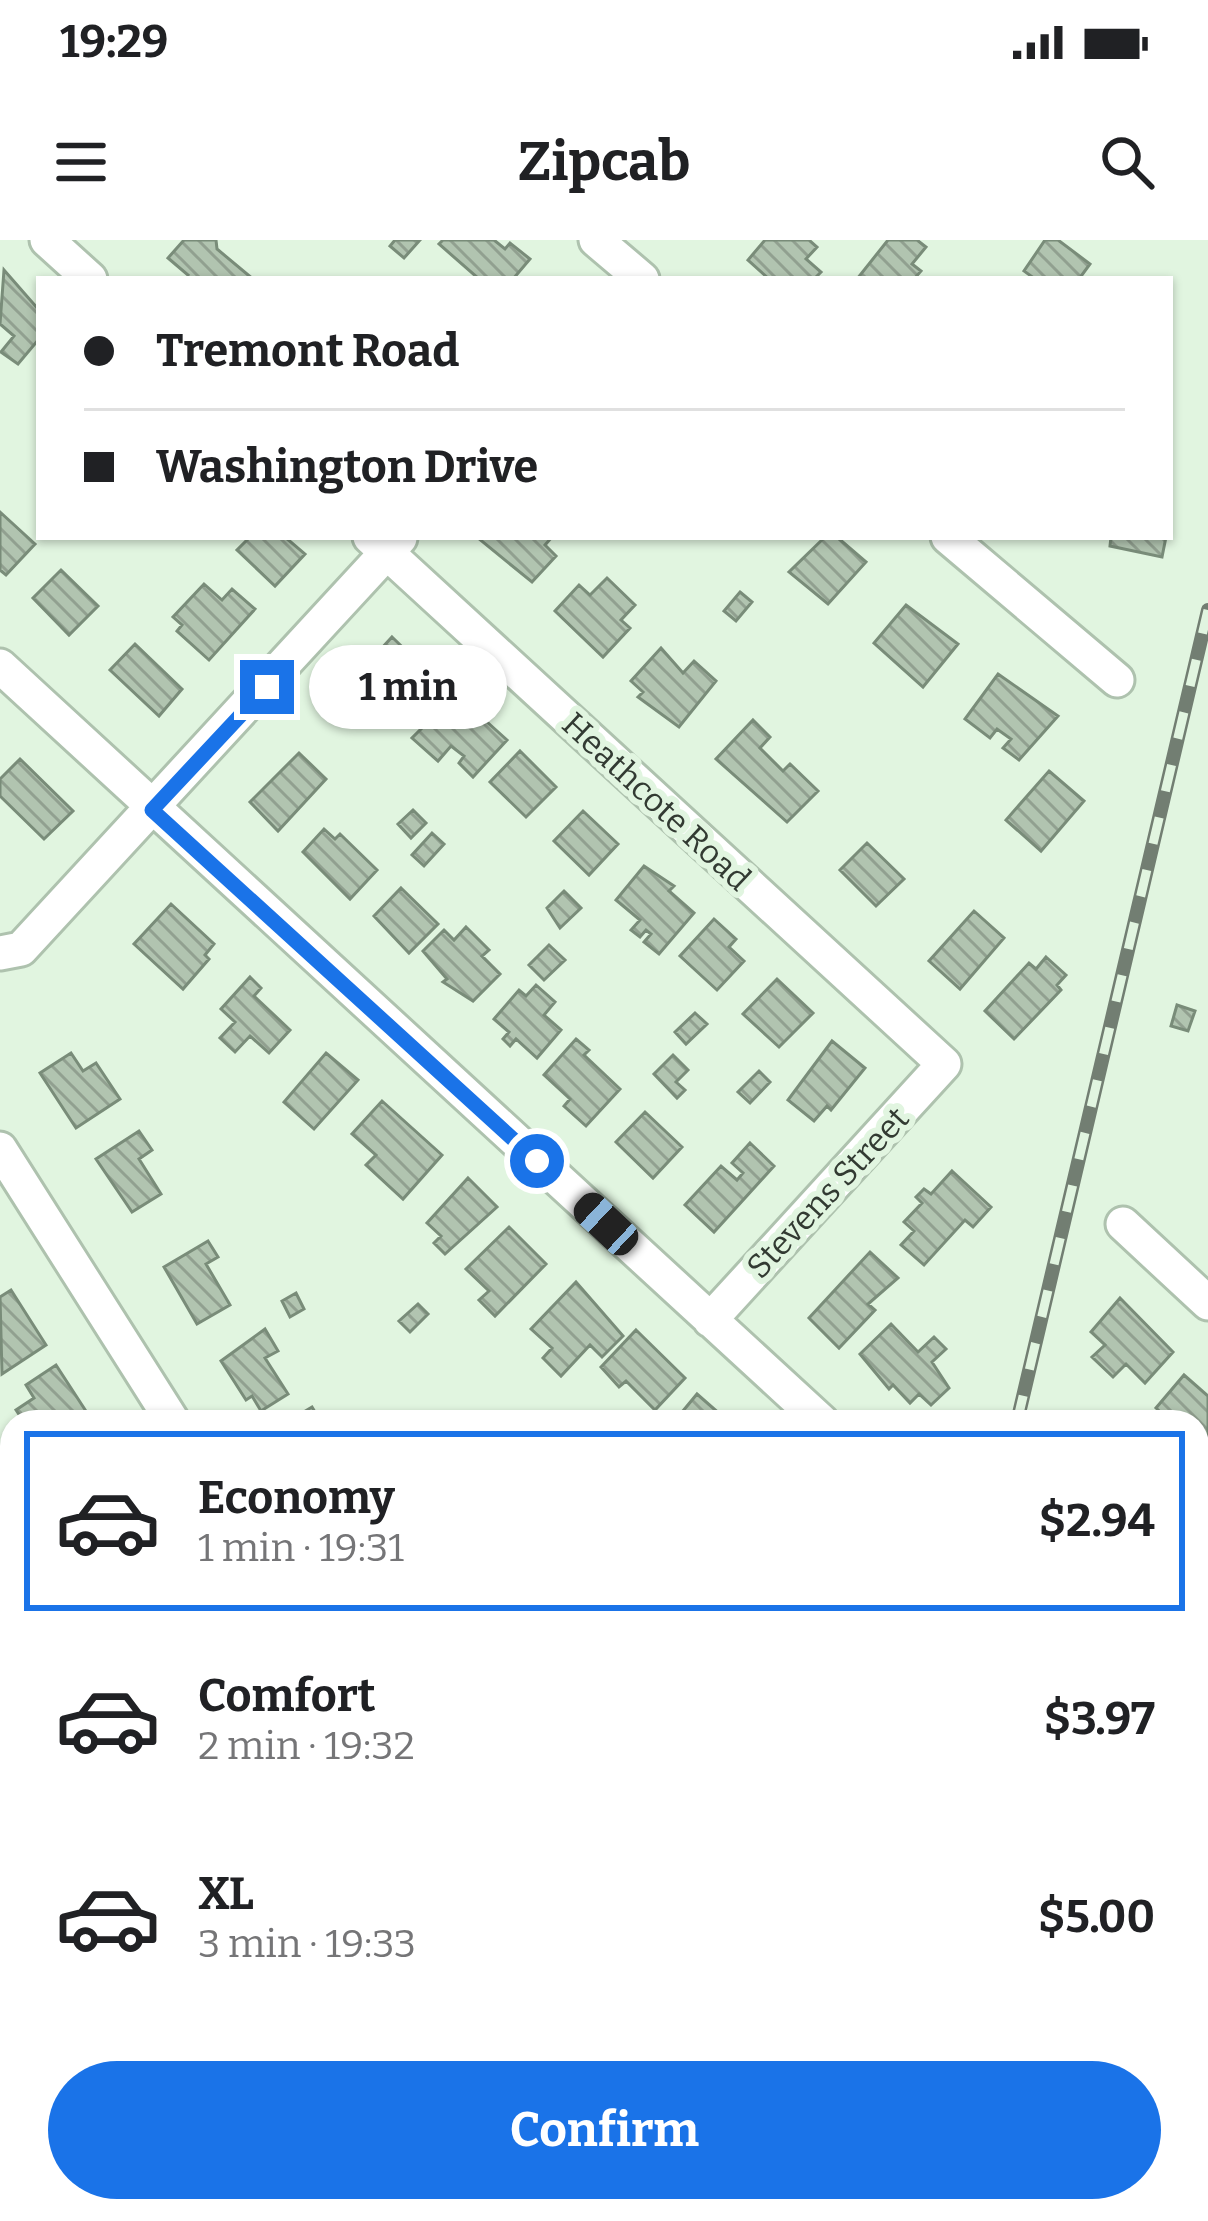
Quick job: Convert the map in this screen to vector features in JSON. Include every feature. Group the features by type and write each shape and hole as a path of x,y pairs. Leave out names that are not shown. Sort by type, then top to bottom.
{"street":[{"path":"47,240 87,276"},
{"path":"596,240 638,276"},
{"path":"952,540 1117,680"},
{"path":"0,953 21,950 152,810 386,542"},
{"name":"Heathcote Road","path":"386,542 944,1064"},
{"path":"0,666 809,1410"},
{"name":"Stevens Street","path":"710,1320 944,1064"},
{"path":"0,1149 165,1410"},
{"path":"1123,1224 1208,1303"}],"building":[{"path":"184,240 216,240 217,249 249,276 187,276 168,258"},
{"path":"395,240 420,240 404,258 390,246"},
{"path":"443,240 494,240 505,249 510,243 530,259 516,276 476,276 439,244"},
{"path":"765,240 809,240 817,247 806,259 821,272 817,276 766,276 748,260"},
{"path":"888,240 917,240 926,247 912,264 921,271 917,276 859,276"},
{"path":"1045,240 1058,240 1090,264 1081,276 1031,276 1024,271"},
{"path":"4,270 36,307 36,343 18,364 1,352 14,336 0,324"},
{"path":"0,512 35,544 6,575 0,570"},
{"path":"247,540 289,540 305,554 275,586 237,550"},
{"path":"480,540 549,540 545,545 556,556 532,582"},
{"path":"822,540 840,540 866,562 828,604 789,572"},
{"path":"1111,540 1165,540 1162,557 1110,546"},
{"path":"61,570 98,606 69,635 33,598"},
{"path":"607,578 635,605 621,620 630,628 603,657 555,611 579,585 590,595"},
{"path":"204,584 222,600 232,589 255,609 209,660 177,631 182,625 173,617"},
{"path":"740,592 752,602 736,621 724,611"},
{"path":"906,605 958,644 923,687 874,643"},
{"path":"392,637 427,671 375,725 340,694"},
{"path":"135,644 182,689 159,716 110,670"},
{"path":"661,648 683,673 694,661 716,681 679,727 638,697 643,692 631,681"},
{"path":"998,674 1058,716 1019,760 1003,748 1011,739 997,729 990,738 965,719"},
{"path":"455,693 507,740 473,777 459,763 464,756 451,746 438,761 412,738 427,723 421,717 431,706 438,713"},
{"path":"753,720 770,737 760,748 783,771 790,764 818,791 787,822 716,759"},
{"path":"520,751 556,787 526,817 490,782"},
{"path":"299,753 326,779 278,831 250,802"},
{"path":"20,759 73,811 44,839 0,796 0,779"},
{"path":"1049,771 1084,801 1041,851 1006,820"},
{"path":"413,810 426,823 411,838 398,824"},
{"path":"583,811 618,844 589,875 554,841"},
{"path":"324,829 335,839 340,834 377,870 350,899 303,852"},
{"path":"432,833 444,844 424,866 412,855"},
{"path":"867,843 904,879 876,906 840,870"},
{"path":"644,866 674,886 669,891 694,913 659,954 644,942 651,934 646,930 640,937 631,930 640,920 616,900"},
{"path":"401,888 438,924 409,953 374,916"},
{"path":"564,891 581,908 560,928 547,908"},
{"path":"171,904 214,944 205,955 209,959 183,989 134,944"},
{"path":"974,911 1004,938 960,989 929,961"},
{"path":"714,919 736,939 729,947 744,961 717,990 680,956"},
{"path":"466,927 489,950 482,956 500,974 473,1001 443,982 447,979 423,951 444,930 454,940"},
{"path":"549,945 565,960 544,980 529,965"},
{"path":"1046,957 1066,975 1057,985 1061,990 1014,1039 985,1011 1029,963 1036,969"},
{"path":"250,977 261,988 254,996 290,1030 269,1053 250,1036 235,1052 220,1038 235,1022 221,1009"},
{"path":"777,979 813,1013 779,1047 743,1014"},
{"path":"536,985 555,1002 544,1015 561,1030 537,1058 516,1039 510,1046 503,1039 509,1032 494,1019 519,990 526,996"},
{"path":"1177,1005 1195,1011 1188,1031 1171,1026"},
{"path":"695,1013 707,1024 686,1044 675,1032"},
{"path":"576,1039 589,1050 584,1055 620,1089 586,1126 564,1106 570,1099 544,1075"},
{"path":"832,1041 865,1068 831,1110 827,1106 814,1121 788,1100"},
{"path":"71,1053 83,1071 96,1063 120,1099 76,1128 40,1073"},
{"path":"326,1053 358,1080 314,1129 284,1102"},
{"path":"673,1055 688,1070 676,1082 685,1090 677,1098 654,1074"},
{"path":"759,1071 770,1082 750,1103 738,1092"},
{"path":"382,1101 442,1155 403,1199 366,1165 376,1155 352,1134"},
{"path":"645,1112 682,1147 653,1178 616,1142"},
{"path":"139,1131 152,1150 139,1159 161,1194 132,1212 96,1159"},
{"path":"750,1143 774,1166 714,1232 685,1205 721,1166 737,1180 743,1173 732,1163"},
{"path":"952,1171 991,1207 973,1227 965,1220 924,1265 901,1245 914,1231 904,1222 922,1203 916,1197 924,1189 931,1194"},
{"path":"468,1178 497,1207 445,1254 434,1243 441,1236 427,1223"},
{"path":"509,1227 546,1264 495,1316 479,1300 489,1291 466,1269"},
{"path":"208,1241 218,1257 206,1264 230,1305 197,1324 164,1267"},
{"path":"870,1252 898,1278 868,1304 875,1310 839,1348 809,1318"},
{"path":"576,1282 623,1336 602,1357 590,1345 561,1376 543,1358 552,1348 531,1329"},
{"path":"11,1290 46,1345 2,1374 0,1297"},
{"path":"296,1293 304,1309 290,1317 282,1301"},
{"path":"1120,1298 1173,1352 1145,1383 1126,1364 1113,1377 1092,1357 1105,1345 1091,1332"},
{"path":"418,1304 428,1314 410,1332 399,1321"},
{"path":"891,1324 918,1352 934,1337 946,1349 932,1362 949,1388 931,1405 919,1394 910,1403 893,1385 889,1389 860,1354"},
{"path":"265,1329 278,1351 265,1358 288,1394 260,1410 252,1396 246,1400 221,1361"},
{"path":"636,1330 685,1378 655,1410 626,1381 619,1387 601,1367"},
{"path":"56,1365 85,1410 16,1410 34,1398 26,1385"},
{"path":"1184,1375 1208,1396 1208,1410 1156,1408"},
{"path":"697,1394 715,1410 684,1410"}],"railway":[{"path":"1020,1410 1208,610"}],"route":[{"path":"267,687 152,810 537,1161"}]}
